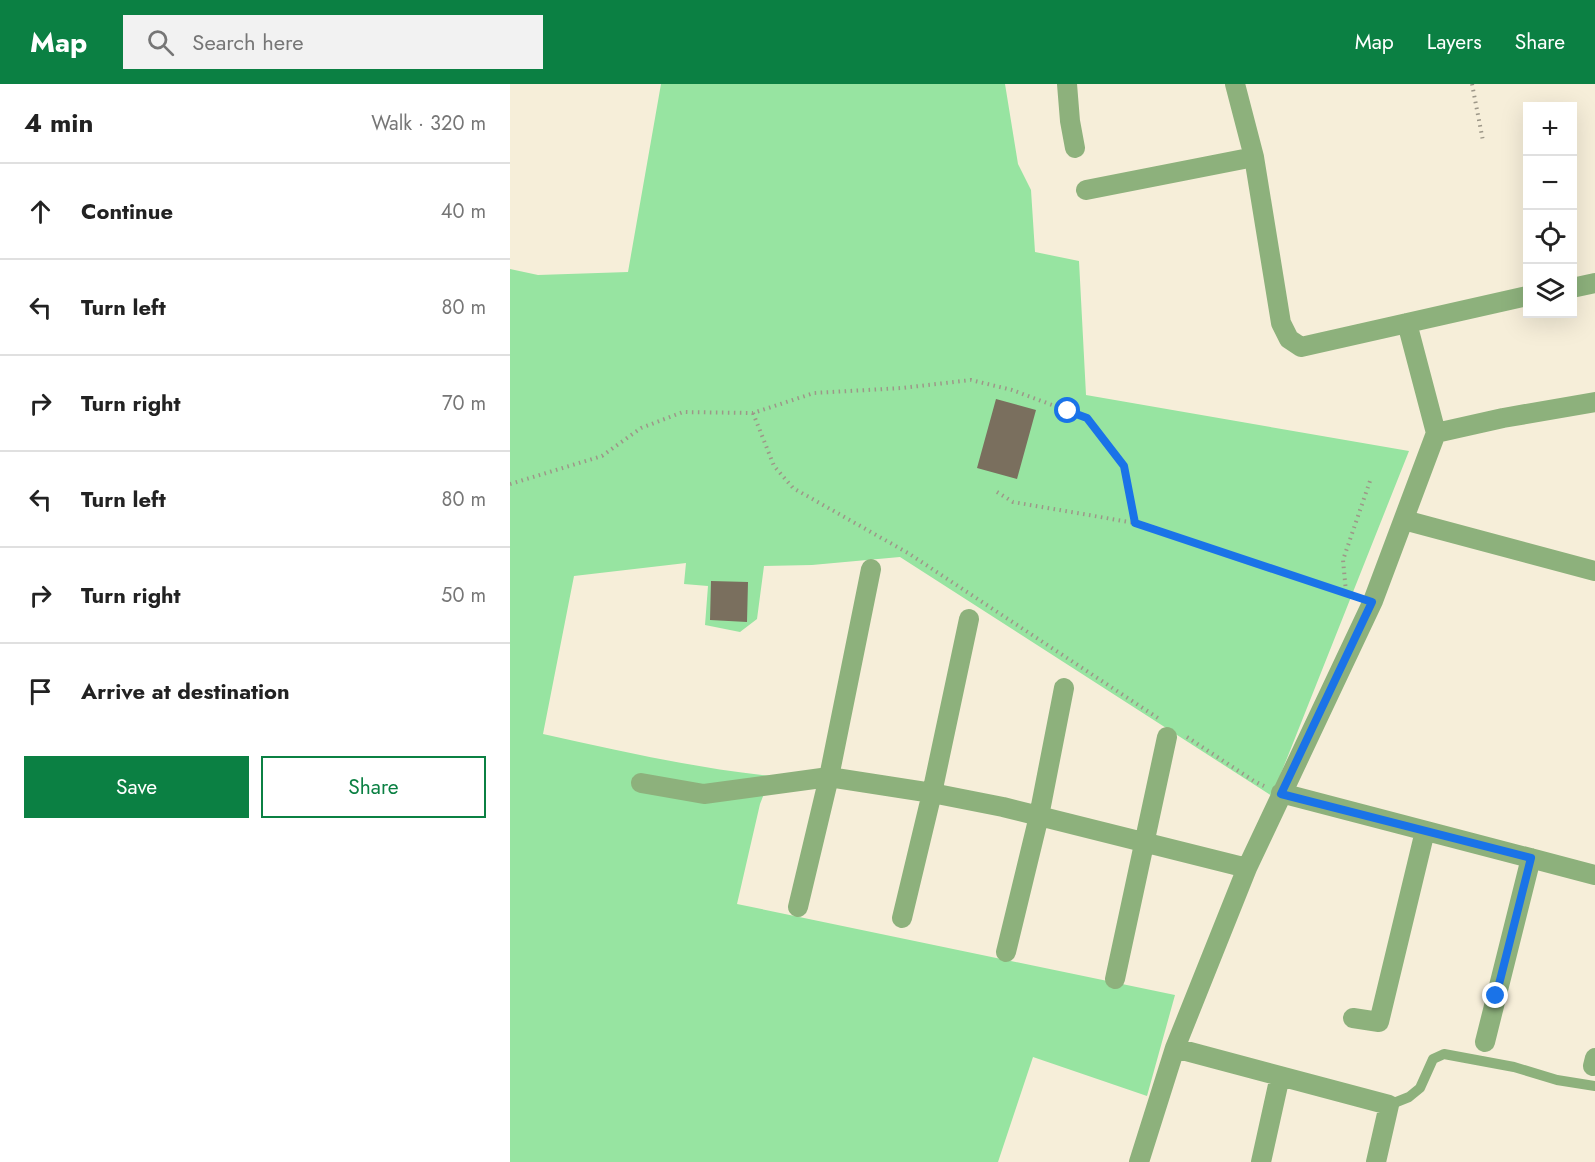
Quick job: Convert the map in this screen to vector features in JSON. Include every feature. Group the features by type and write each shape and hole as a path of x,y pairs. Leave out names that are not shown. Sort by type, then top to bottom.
{"street":[{"path":"1067,84 1075,148"},
{"path":"1235,84 1254,157 1281,323 1289,339 1301,347 1523,297"},
{"path":"1086,190 1254,157"},
{"path":"1577,287 1595,283"},
{"path":"1139,1162 1175,1048 1247,868 1372,602 1436,433 1407,323"},
{"path":"1436,433 1503,418 1595,402"},
{"path":"1404,520 1595,571"},
{"path":"798,907 829,777 871,569"},
{"path":"902,918 932,793 969,619"},
{"path":"1006,952 1039,816 1064,688"},
{"path":"1115,979 1144,843 1173,732"},
{"path":"641,783 704,794 829,777 932,793 1039,816 1247,868"},
{"path":"1281,794 1595,875"},
{"path":"1353,1018 1379,1022 1425,831"},
{"path":"1485,1042 1531,858"},
{"path":"1175,1048 1389,1105 1377,1162"},
{"path":"1261,1162 1280,1076"}],"lane":[{"path":"1389,1105 1409,1097 1420,1088 1433,1059 1444,1053 1514,1067 1557,1080 1594,1070"}],"path":[{"path":"1472,84 1483,141"},
{"path":"510,484 602,456 641,429 683,412 753,413 814,393 902,388 971,380 1012,390 1087,418 1124,466 1135,523"},
{"path":"753,413 774,466 793,488 908,553 1173,732 1254,781 1281,794"},
{"path":"1346,592 1343,560 1371,478"},
{"path":"997,492 1012,502 1135,523 1372,602"}],"green space":[{"path":"661,84 1005,84 1018,164 1031,190 1035,252 1079,261 1086,395 1409,451 1272,796 900,557 812,565 764,566 757,619 740,632 705,625 708,586 684,584 686,563 574,576 543,734 685,764 771,776 760,804 737,904 1175,995 1147,1096 1033,1057 998,1162 510,1162 510,269 538,275 628,272"}],"building":[{"path":"996,399 1036,410 1017,479 977,468"},
{"path":"711,581 748,582 747,622 710,620"}],"route":[{"path":"1068,411 1087,418 1124,466 1135,523 1372,602 1281,794 1531,858 1496,996"}]}
